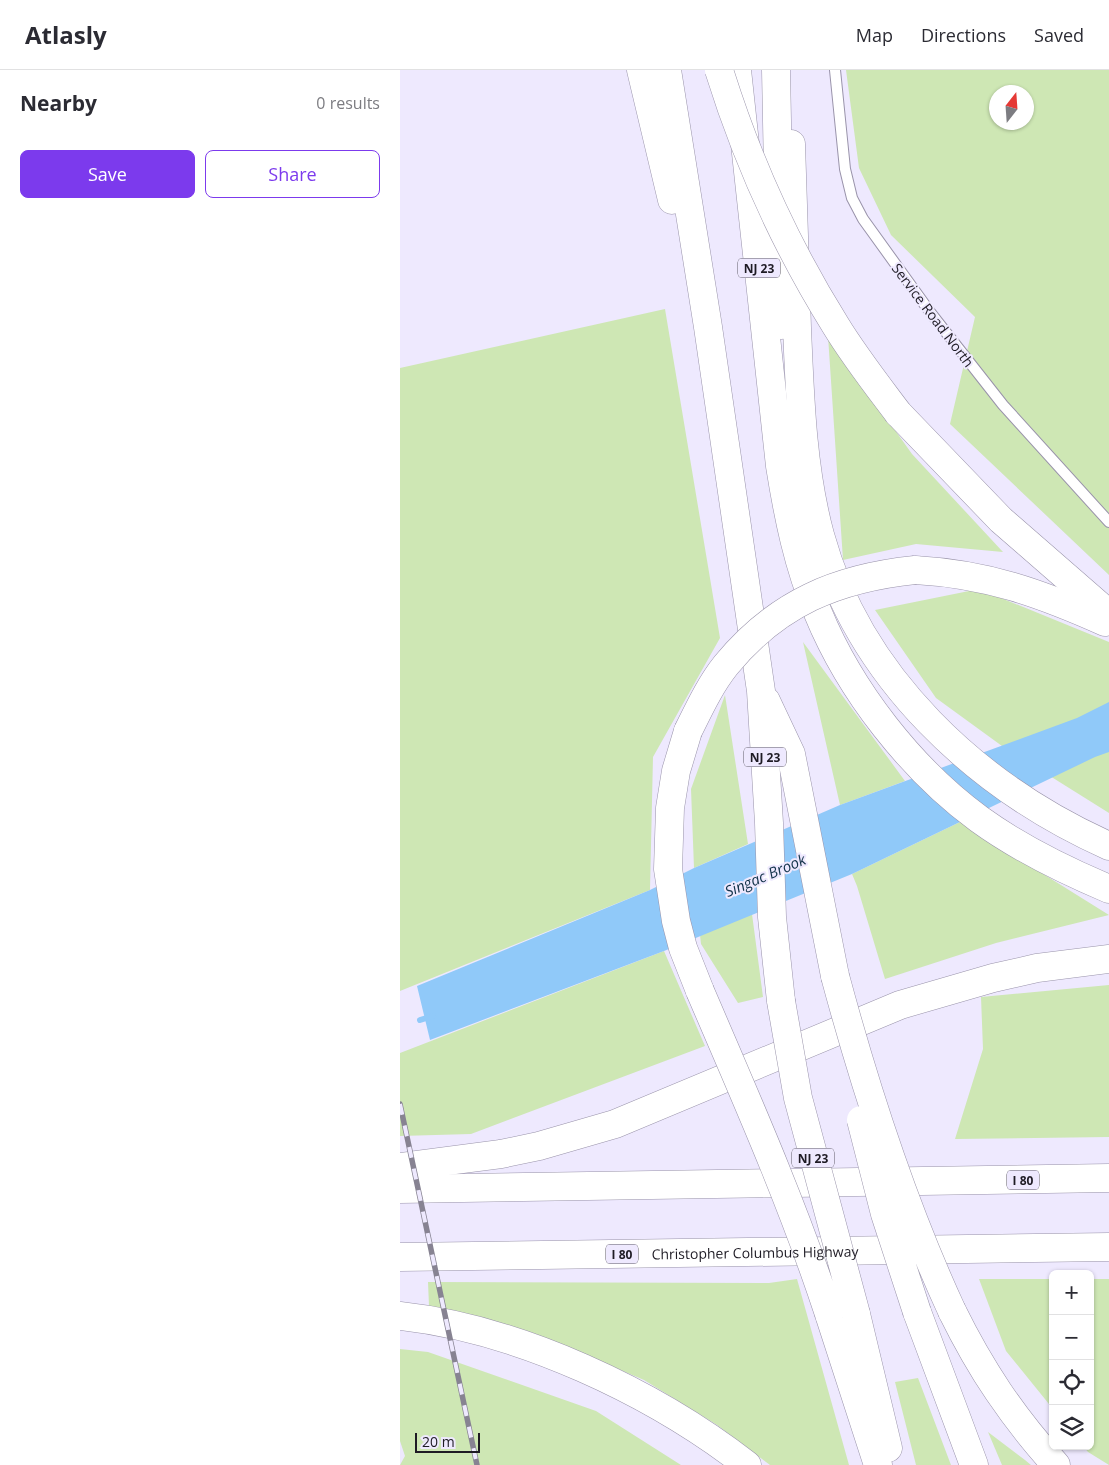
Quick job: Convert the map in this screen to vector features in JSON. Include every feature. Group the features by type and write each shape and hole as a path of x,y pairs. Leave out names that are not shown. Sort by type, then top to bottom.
{"main road":[{"path":"641,70 671,195 708,327"},
{"name":"NJ 23","path":"667,70 708,327 761,691 769,823 772,917 781,1001 798,1098 856,1314 892,1465"},
{"path":"719,70 748,154 788,243 836,327 866,370 898,414 1001,520 1109,614"},
{"name":"NJ 23","path":"737,70 780,466 786,504 794,540 818,612 831,642 856,686 878,718 923,769 979,819 1022,847 1058,867 1109,889"},
{"path":"776,70 780,299 780,466"},
{"path":"788,70 799,381 806,462 812,498 820,535 831,570 863,636 884,668 910,700 959,750 984,772 1030,805 1109,846"},
{"path":"878,1465 811,1261 780,1179 682,948 668,869 670,808 676,771 688,731 704,698 726,666 753,636 782,613 811,596 846,582 882,573 915,570 949,572 1006,584 1055,600 1109,624"},
{"path":"761,691 792,754 835,976 845,1045 857,1105 885,1214 918,1312 974,1465"},
{"path":"400,1167 501,1154 578,1136 615,1124 900,1005 993,978 1037,968 1109,959"},
{"path":"835,976 871,1102 908,1210 930,1264 983,1371 1006,1406 1030,1437 1056,1465"},
{"name":"I 80","path":"400,1189 1109,1178"},
{"name":"Christopher Columbus Highway","path":"400,1257 1109,1247"},
{"path":"400,1316 451,1325 563,1359 674,1414 747,1465"}],"lane":[{"name":"Service Road North","path":"835,70 845,169 852,198 862,219 930,312 1003,405 1109,522"}],"green space":[{"path":"846,70 1109,70 1109,575 950,424 975,317 891,235 859,168"},
{"path":"665,309 720,638 653,757 650,890 400,991 400,368"},
{"path":"828,336 912,454 1003,552 916,544 843,560"},
{"path":"979,589 1109,642 1109,813 1002,746 936,698 875,610"},
{"path":"803,642 905,781 840,805"},
{"path":"725,695 748,844 694,868 691,789"},
{"path":"960,822 1109,915 996,943 885,979 852,874"},
{"path":"752,914 763,997 738,1003 701,944 700,935"},
{"path":"664,951 705,1046 471,1134 400,1136 400,1053"},
{"path":"1109,985 1109,1137 955,1139 983,1049 981,997"},
{"path":"797,1279 849,1465 770,1465 717,1425 644,1380 533,1333 429,1306 428,1282 769,1283"},
{"path":"979,1279 1049,1279 1049,1404 1006,1351"},
{"path":"1094,1279 1109,1279 1109,1465 1086,1450 1094,1450"},
{"path":"400,1349 428,1352 596,1411 681,1465 400,1465 405,1456 400,1441"},
{"path":"918,1378 951,1465 916,1465 895,1382"},
{"path":"988,1432 1025,1460 1031,1465 1002,1465"}],"water":[{"path":"1109,702 1109,752 852,874 664,951 430,1040 417,986 650,890 694,868 840,805 1077,718"}],"waterway":[{"name":"Singac Brook","path":"420,1020 433,1016"}],"railway":[{"path":"400,1104 477,1465"}]}
